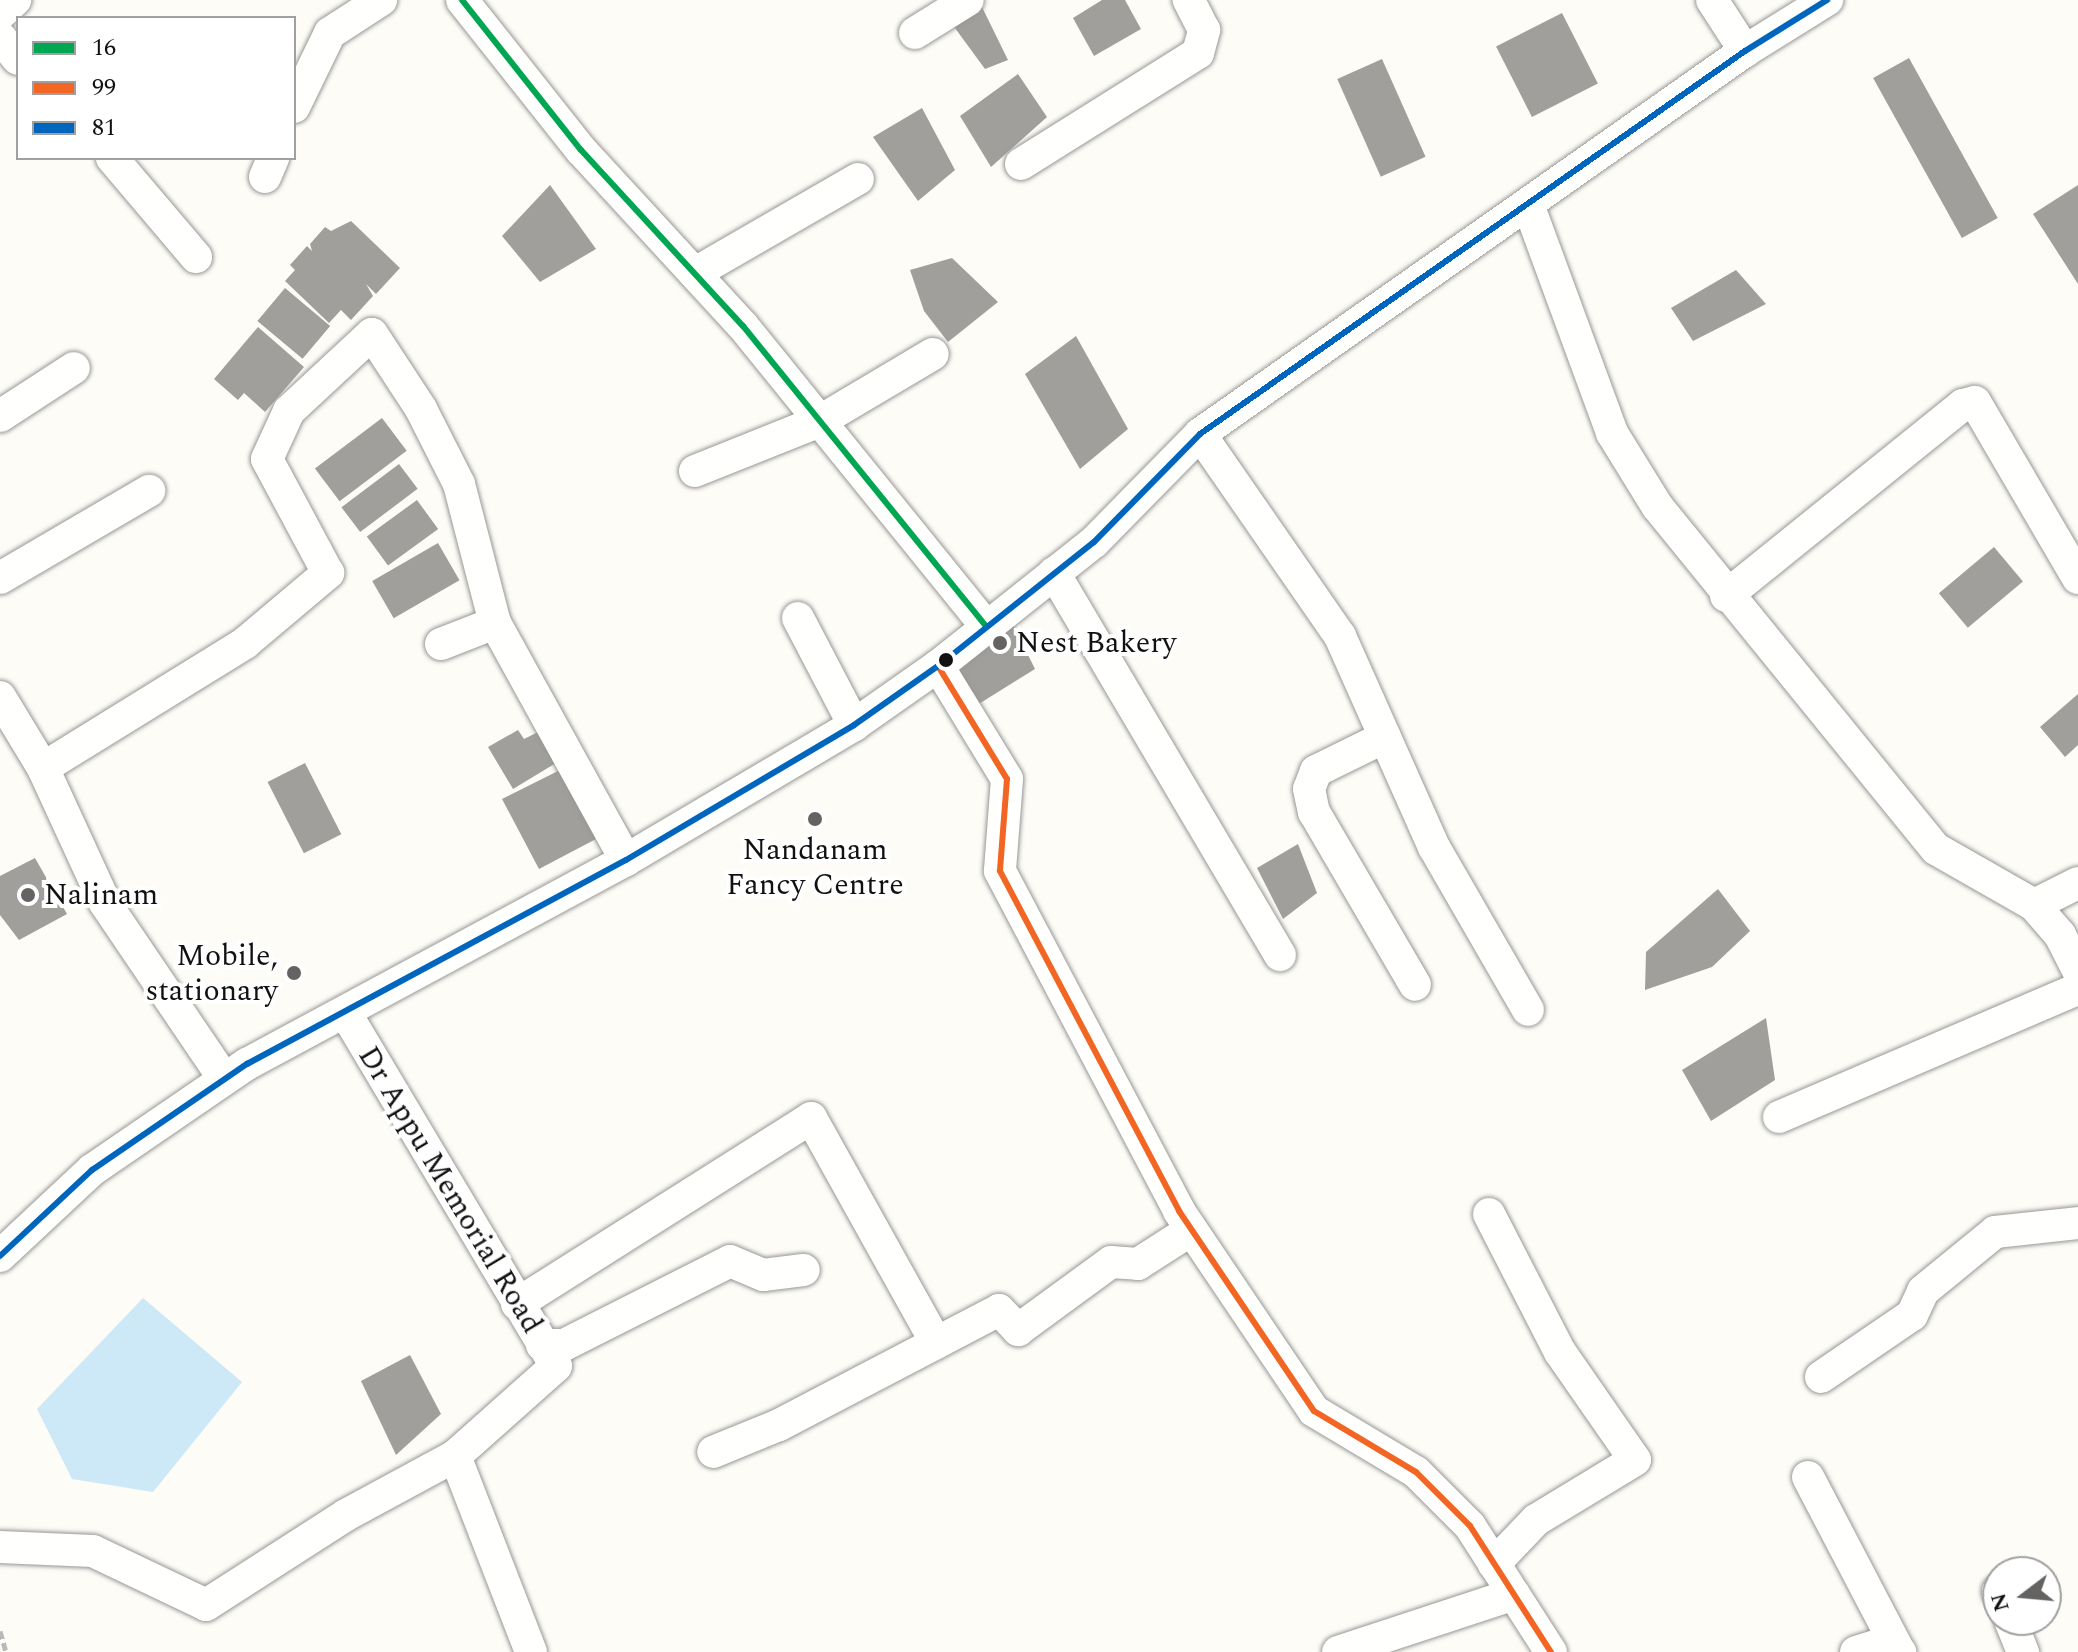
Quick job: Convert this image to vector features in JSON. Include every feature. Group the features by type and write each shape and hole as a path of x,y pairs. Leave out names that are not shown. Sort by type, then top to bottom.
{"street":[{"path":"0,14 15,0"},
{"path":"296,103 330,33 381,0"},
{"path":"462,0 581,150 695,273 985,625"},
{"path":"915,33 968,0"},
{"path":"1021,164 1198,53 1204,30 1189,0"},
{"path":"1712,0 1745,51"},
{"path":"0,1256 92,1170 224,1079 626,860 854,725 938,666 985,625 1094,542 1200,434 1529,207 1745,51 1827,0"},
{"path":"0,37 16,57"},
{"path":"114,160 196,257"},
{"path":"695,273 858,179"},
{"path":"1529,207 1612,433 1657,506 1726,596 1936,849 2034,905 2060,935 2078,970"},
{"path":"43,768 245,643 328,573 267,459 289,411 372,334 421,409 459,484 495,623 626,860"},
{"path":"695,471 820,421 933,354"},
{"path":"0,416 74,368"},
{"path":"1726,596 1963,405 1975,402 2078,578"},
{"path":"1200,434 1340,636 1434,847 1528,1010"},
{"path":"0,578 149,491"},
{"path":"1054,573 1280,955"},
{"path":"798,618 854,725"},
{"path":"441,644 495,623"},
{"path":"938,666 1007,779 1000,871 1191,1230 1314,1411 1416,1472 1470,1526 1551,1652"},
{"path":"0,697 43,768 105,903 224,1079"},
{"path":"1385,737 1316,771 1309,789 1314,812 1415,985"},
{"path":"2034,905 2078,883"},
{"path":"1779,1117 2078,989"},
{"name":"Dr Appu Memorial Road","path":"346,1014 549,1355"},
{"path":"517,1304 811,1118 936,1343"},
{"path":"1489,1214 1560,1352 1635,1460 1536,1520 1494,1564"},
{"path":"1821,1377 1912,1315 1923,1291 1995,1232 2078,1223"},
{"path":"713,1452 779,1425 999,1310 1018,1330 1111,1262 1138,1264 1191,1230"},
{"path":"0,1547 93,1551 206,1605 346,1515 455,1456 549,1355 564,1345 730,1261 763,1275 804,1270"},
{"path":"455,1456 531,1652"},
{"path":"1808,1477 1900,1652"},
{"path":"1338,1652 1514,1594"},
{"path":"1856,1652 1876,1646 1900,1652"}],"path":[{"path":"0,1631 6,1652"}],"water":[{"path":"143,1298 242,1382 153,1492 72,1479 37,1409"}],"building":[{"path":"1102,0 1125,0 1141,29 1094,56 1073,18"},
{"path":"981,5 1008,60 985,69 952,24"},
{"path":"1562,13 1598,83 1532,117 1496,47"},
{"path":"1909,58 1998,218 1962,238 1873,78"},
{"path":"1382,59 1426,157 1381,177 1337,79"},
{"path":"1018,74 1047,117 991,167 960,116"},
{"path":"922,108 955,170 918,201 873,137"},
{"path":"550,185 596,249 540,282 502,236"},
{"path":"2078,185 2078,284 2033,214"},
{"path":"351,221 400,268 376,294 366,284 373,296 351,320 341,310 329,323 285,281 295,270 290,265 307,246 312,251 310,244 325,227 331,231"},
{"path":"952,258 998,302 948,342 924,311 910,270"},
{"path":"1736,270 1766,304 1693,341 1671,308"},
{"path":"285,288 330,326 303,359 257,321"},
{"path":"258,327 304,367 265,412 244,393 238,400 214,379"},
{"path":"1076,336 1128,429 1080,469 1025,374"},
{"path":"382,418 407,451 340,501 315,469"},
{"path":"399,464 418,489 360,532 341,507"},
{"path":"417,500 438,529 388,566 367,536"},
{"path":"438,543 459,580 394,618 372,581"},
{"path":"1994,547 2023,581 1968,628 1939,593"},
{"name":"Nest Bakery","path":"1010,618 1035,669 974,707 946,668"},
{"path":"2078,694 2078,745 2065,757 2040,727"},
{"path":"518,730 524,739 538,732 556,763 513,789 488,747"},
{"path":"305,763 341,834 304,853 268,782"},
{"path":"568,766 596,839 539,869 502,799"},
{"path":"1298,844 1317,893 1283,919 1257,868"},
{"name":"Nalinam","path":"35,858 67,914 19,940 0,915 0,876"},
{"path":"1718,889 1750,931 1712,967 1645,990 1646,952"},
{"path":"1766,1018 1775,1080 1711,1121 1682,1070"},
{"path":"410,1355 441,1414 396,1455 361,1381"}],"transit line":[{"name":"16","path":"462,0 581,150 743,326 985,625"},
{"name":"81","path":"0,1256 92,1170 247,1064 626,860 854,725 938,666 1094,542 1200,434 1745,51 1827,0"},
{"name":"99","path":"938,666 1007,779 1000,871 1179,1211 1314,1411 1416,1472 1470,1526 1551,1652"}],"place":[{"name":"Nest Bakery","path":"1000,643"},
{"name":"Nandanam Fancy Centre","path":"815,819"},
{"name":"Nalinam","path":"28,895"},
{"name":"Mobile, stationary","path":"294,973"}]}
